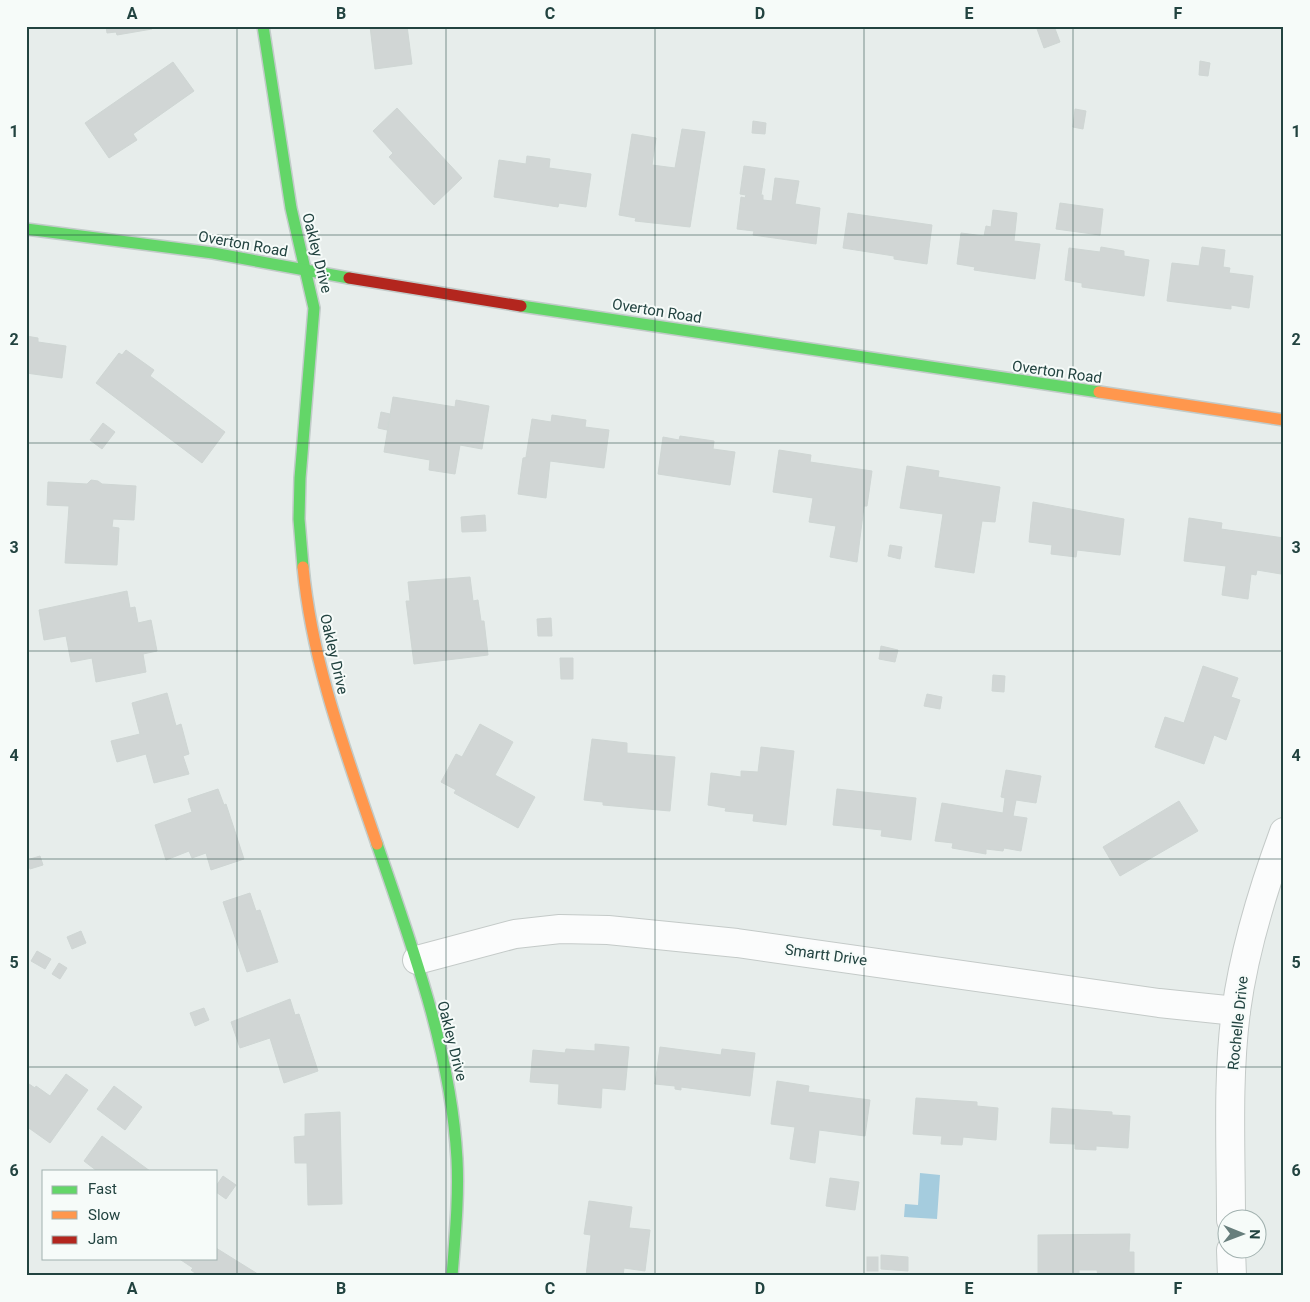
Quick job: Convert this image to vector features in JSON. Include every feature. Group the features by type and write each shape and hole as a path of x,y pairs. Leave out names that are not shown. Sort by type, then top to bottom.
{"street":[{"name":"Oakley Drive","path":"263,26 290,208 314,308 300,478 301,552 309,612 324,682 336,724 417,960 449,1089 455,1132 457,1202 452,1276"},
{"name":"Overton Road","path":"26,229 213,253 435,293 1284,420"},
{"name":"Rochelle Drive","path":"1231,1210 1232,1061 1236,1011 1247,956 1284,832"},
{"name":"Smartt Drive","path":"417,960 515,934 560,929 608,930 737,943 1158,1003 1236,1011"},
{"path":"1231,1260 1232,1276"}],"water":[{"path":"920,1173 940,1175 937,1219 904,1217 905,1204 918,1205"}],"building":[{"path":"106,26 152,26 152,29 117,35 116,32 107,33"},
{"path":"370,26 407,26 412,64 375,69"},
{"path":"1036,26 1054,26 1060,42 1044,48"},
{"path":"1200,61 1210,63 1208,76 1199,75"},
{"path":"173,62 194,91 133,134 137,140 109,158 85,123"},
{"path":"397,108 462,178 434,205 389,157 393,153 373,131"},
{"path":"1075,109 1086,111 1083,129 1073,127"},
{"path":"753,121 766,123 765,134 752,133"},
{"path":"682,129 705,132 690,227 635,221 636,218 619,215 632,134 656,138 652,165 675,168"},
{"path":"527,156 550,159 549,168 591,174 586,207 559,203 558,207 494,197 499,160 526,164"},
{"path":"744,166 765,169 761,195 763,195 763,200 772,201 775,178 799,181 795,204 820,208 816,244 753,235 754,231 737,229 741,197 745,198 746,195 740,194"},
{"path":"1060,203 1103,209 1100,235 1056,229"},
{"path":"993,210 1017,213 1014,241 1040,244 1035,279 974,270 975,267 957,264 961,233 984,236 986,226 991,227"},
{"path":"848,213 932,225 927,264 894,259 894,256 843,248"},
{"path":"1101,247 1124,251 1124,256 1149,260 1144,296 1082,287 1082,283 1065,280 1069,248 1100,252"},
{"path":"1202,247 1225,250 1223,267 1230,268 1229,273 1253,276 1249,308 1231,305 1231,309 1167,301 1172,263 1199,266"},
{"path":"26,336 38,338 38,342 66,346 62,378 26,373"},
{"path":"126,350 154,370 150,376 225,432 202,463 96,383 119,353 122,355"},
{"path":"393,397 455,407 456,400 489,406 482,449 460,445 455,474 429,470 430,460 384,452"},
{"path":"381,412 390,414 387,430 378,428"},
{"path":"552,415 586,420 585,427 609,430 604,468 550,461 546,498 518,494 523,458 529,457 526,457 532,419 551,422"},
{"path":"103,423 115,432 102,449 90,440"},
{"path":"680,436 714,441 713,449 735,452 730,485 658,474 663,437 679,440"},
{"path":"779,450 811,455 810,462 872,471 867,506 864,506 857,562 830,557 836,526 809,522 813,498 773,492"},
{"path":"907,466 939,471 938,477 1000,487 995,522 982,521 974,573 935,567 943,514 900,508"},
{"path":"91,480 102,484 136,486 134,520 113,519 112,527 119,528 117,565 65,563 69,506 47,505 48,482 87,484"},
{"path":"1033,502 1124,519 1120,555 1077,550 1076,557 1051,554 1052,545 1029,542"},
{"path":"485,515 486,531 462,532 461,517"},
{"path":"1189,518 1222,523 1221,529 1284,538 1281,574 1257,570 1256,575 1251,574 1248,599 1222,595 1226,566 1184,561"},
{"path":"890,545 902,547 900,559 888,556"},
{"path":"470,577 473,601 478,600 481,621 484,621 488,655 414,664 406,601 410,601 408,582"},
{"path":"127,591 130,608 135,607 138,623 151,620 157,651 143,654 146,672 96,682 92,658 71,662 66,636 44,640 39,610"},
{"path":"551,618 552,636 538,636 537,619"},
{"path":"881,646 898,650 895,662 879,659"},
{"path":"560,658 573,658 573,679 561,679"},
{"path":"1203,666 1238,678 1231,697 1240,700 1226,740 1214,735 1204,764 1155,747 1165,717 1184,723"},
{"path":"993,675 1005,676 1004,692 992,691"},
{"path":"167,693 176,726 181,724 189,754 183,756 189,774 154,783 146,754 117,762 111,741 140,734 132,703"},
{"path":"927,694 942,697 940,709 924,706"},
{"path":"480,724 513,742 495,775 535,797 518,828 454,793 456,790 441,782 456,754 462,757"},
{"path":"592,739 627,743 627,753 675,757 670,811 603,805 603,802 584,800"},
{"path":"761,747 794,751 786,825 753,821 754,814 725,811 726,808 708,805 711,773 741,777 741,771 758,772"},
{"path":"1006,770 1041,776 1036,803 1016,800 1013,816 1027,818 1021,851 1004,848 1003,851 986,849 986,854 952,848 953,843 935,841 942,803 1003,813 1005,798 1001,797"},
{"path":"218,789 224,805 226,804 244,859 211,870 206,853 192,858 189,851 166,860 155,825 192,812 188,799"},
{"path":"837,789 916,798 911,840 881,836 882,830 833,825"},
{"path":"1179,801 1198,831 1120,876 1103,847"},
{"path":"40,856 43,865 30,869 27,860"},
{"path":"250,893 256,911 260,910 278,962 247,972 223,902"},
{"path":"81,931 86,943 72,949 67,937"},
{"path":"37,951 51,959 45,969 31,961"},
{"path":"59,963 67,968 60,979 52,974"},
{"path":"290,999 295,1015 299,1014 318,1071 284,1083 270,1038 240,1048 231,1022"},
{"path":"204,1008 209,1020 195,1026 190,1013"},
{"path":"595,1044 629,1047 625,1090 602,1088 601,1108 558,1104 559,1084 530,1082 533,1050 565,1053 566,1049 595,1051"},
{"path":"660,1047 721,1055 722,1049 755,1053 750,1096 681,1087 681,1090 675,1089 675,1086 655,1084"},
{"path":"66,1074 88,1090 50,1143 26,1126 26,1082 35,1088 36,1086 50,1096"},
{"path":"777,1081 809,1086 808,1092 870,1100 865,1136 819,1130 815,1163 790,1159 795,1127 771,1124"},
{"path":"114,1086 142,1107 125,1130 97,1109"},
{"path":"916,1098 977,1102 977,1106 998,1108 996,1140 963,1137 962,1145 941,1144 942,1136 913,1134"},
{"path":"1052,1108 1112,1112 1112,1115 1130,1116 1128,1148 1096,1146 1096,1150 1075,1149 1075,1144 1050,1143"},
{"path":"340,1112 342,1204 308,1205 307,1163 295,1163 294,1137 305,1136 305,1114"},
{"path":"102,1136 149,1170 96,1170 84,1161"},
{"path":"223,1176 236,1185 226,1199 218,1193 218,1183"},
{"path":"830,1178 859,1182 855,1210 826,1206"},
{"path":"589,1201 632,1207 629,1228 650,1230 645,1271 624,1268 623,1276 586,1276 591,1235 584,1234"},
{"path":"1130,1234 1129,1252 1134,1252 1134,1276 1098,1276 1097,1270 1079,1270 1079,1274 1038,1276 1038,1235"},
{"path":"218,1249 261,1276 199,1276 191,1270 193,1268 181,1260 218,1260"},
{"path":"881,1255 908,1257 908,1271 881,1269"},
{"path":"867,1257 878,1257 878,1271 867,1271"}],"traffic: fast":[{"path":"263,26 291,208 314,308 300,478 299,519 303,567"},
{"path":"26,229 213,253 349,278"},
{"path":"521,306 1099,392"},
{"path":"377,844 428,999 447,1079 457,1159 456,1218 452,1276"}],"traffic: slow":[{"path":"1099,392 1284,420"},
{"path":"303,567 307,603 322,673 342,742 377,844"}],"traffic: jam":[{"path":"349,278 521,306"}]}
